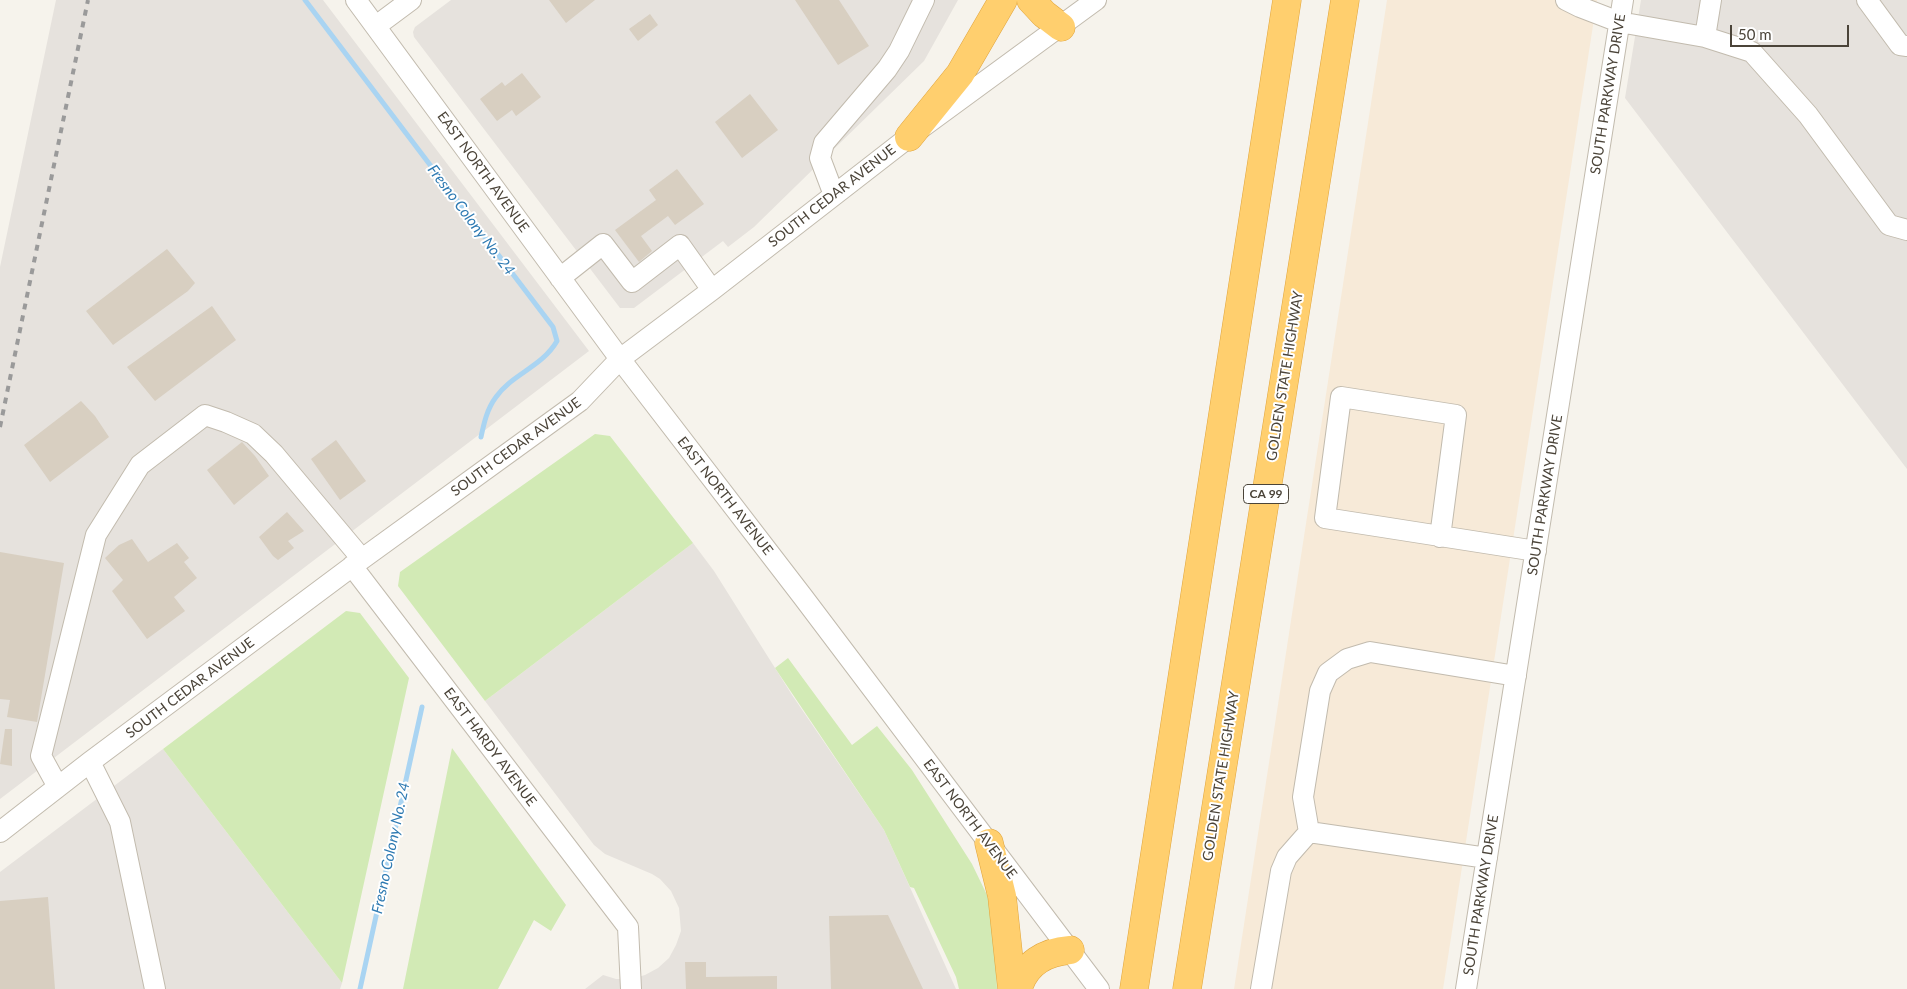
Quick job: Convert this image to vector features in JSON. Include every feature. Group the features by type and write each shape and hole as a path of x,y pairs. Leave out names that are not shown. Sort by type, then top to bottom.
{"highway":[{"path":"909,137 960,74 1003,0"},
{"path":"1031,0 1044,14 1061,26"},
{"path":"1134,989 1287,0"},
{"name":"GOLDEN STATE HIGHWAY","path":"1187,989 1345,0"},
{"path":"989,844 1002,896 1012,989"},
{"path":"1018,989 1021,980 1034,962 1053,952 1070,950"}],"street":[{"name":"EAST NORTH AVENUE","path":"356,0 620,359 1096,984"},
{"path":"376,26 411,0"},
{"path":"834,195 820,158 824,143 887,69 899,51 924,0"},
{"name":"SOUTH CEDAR AVENUE","path":"0,832 90,762 357,563 580,401 620,359 909,137 1096,0"},
{"path":"1566,0 1619,22 1705,37 1752,52 1808,115 1889,225 1907,230"},
{"name":"SOUTH PARKWAY DRIVE","path":"1466,989 1623,0"},
{"path":"1705,37 1711,0"},
{"path":"1867,0 1900,46 1907,46"},
{"path":"560,278 603,244 632,282 680,245 712,290"},
{"path":"1440,536 1456,415 1341,397 1325,518 1440,536 1536,551"},
{"name":"EAST HARDY AVENUE","path":"58,787 41,756 96,535 140,465 205,415 226,422 253,434 274,454 628,927 631,989"},
{"path":"1261,989 1281,871 1287,857 1309,832 1304,797 1320,691 1328,673 1346,659 1370,652 1516,676"},
{"path":"90,762 120,822 155,989"},
{"path":"1309,832 1487,858"}],"shaded area":[{"path":"56,0 323,0 589,351 0,799 0,267"},
{"path":"451,0 958,0 924,61 754,227 728,247 723,241 634,308 620,308 414,37 415,27"},
{"path":"1387,0 1597,0 1443,989 1234,989"},
{"path":"1641,0 1907,0 1907,469 1625,98"},
{"path":"693,543 714,571 792,695 884,830 956,989 585,989 603,975 616,979 631,979 645,975 658,968 669,958 681,931 679,908 671,891 660,879 605,854 594,845 485,701"},
{"path":"163,749 342,983 340,989 0,989 0,872"}],"green space":[{"path":"595,434 610,436 693,543 485,701 398,586 400,572"},
{"path":"346,611 360,613 409,678 342,983 163,749"},
{"path":"788,658 852,745 877,726 912,770 972,864 987,895 994,922 997,989 959,989 956,977 914,888 910,887 884,830 775,668"},
{"path":"452,748 566,905 551,931 534,920 498,989 403,989"}],"building":[{"path":"549,0 595,0 566,23"},
{"path":"795,0 839,0 869,46 838,65"},
{"path":"650,14 658,25 638,41 629,29"},
{"path":"522,73 541,97 516,116 512,110 497,121 480,99 502,82 505,86"},
{"path":"750,94 778,130 742,158 715,122"},
{"path":"677,169 704,204 675,225 668,216 641,236 652,251 639,262 615,230 656,200 649,190"},
{"path":"167,249 195,283 188,291 113,345 86,311"},
{"path":"212,306 236,340 155,401 127,367"},
{"path":"81,401 95,416 109,437 50,482 24,445"},
{"path":"336,440 366,481 340,500 311,459"},
{"path":"242,442 269,476 234,505 207,470"},
{"path":"287,512 304,531 288,541 294,548 278,560 259,537"},
{"path":"132,539 148,562 177,543 189,558 184,562 197,578 174,597 185,611 147,639 112,591 123,580 105,558 119,545"},
{"path":"0,552 64,563 37,722 7,717 10,700 0,699"},
{"path":"5,729 12,729 12,766 0,764"},
{"path":"48,897 55,989 0,989 0,901"},
{"path":"888,915 923,989 831,989 829,916"},
{"path":"685,962 706,962 706,977 777,976 777,989 686,989"}],"waterway":[{"name":"Fresno Colony No. 24","path":"305,0 553,327 557,341 551,350 510,382 496,397 488,411 481,437"},
{"name":"Fresno Colony No. 24","path":"360,989 422,707"}],"railway":[{"path":"0,427 88,0"}]}
